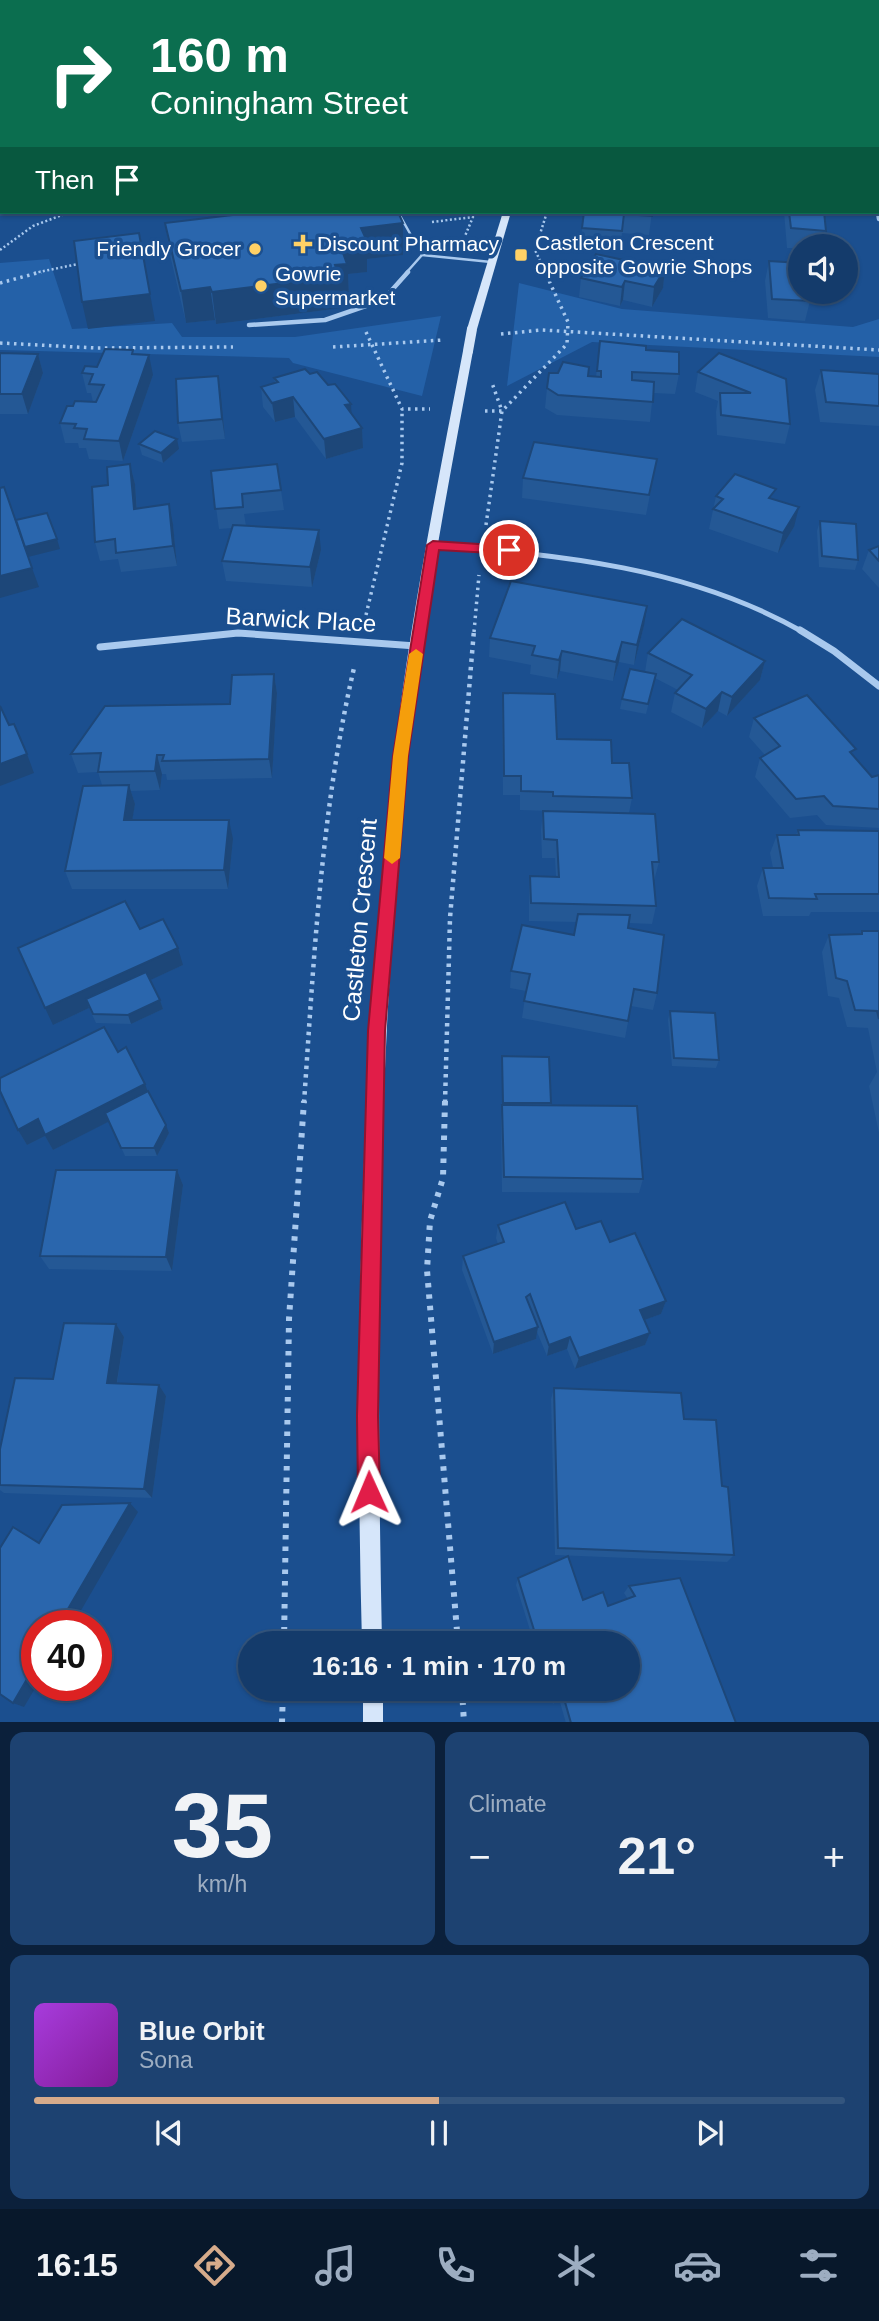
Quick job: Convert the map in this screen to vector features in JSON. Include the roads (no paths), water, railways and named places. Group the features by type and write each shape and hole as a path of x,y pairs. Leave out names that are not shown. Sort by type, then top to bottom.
{"street":[{"name":"Castleton Crescent","path":"372,1631 367,1416 376,1031 401,756 433,545 472,329 506,214"},
{"path":"433,545 536,552 623,565 706,587 745,602 818,640 879,685"},
{"name":"Barwick Place","path":"100,647 238,633 417,646"},
{"path":"373,1701 373,1722"}],"lane":[{"path":"399,214 422,254"},
{"path":"422,254 491,262"},
{"path":"249,325 325,320 383,300 422,254"}],"place":[{"name":"Discount Pharmacy","path":"303,244"},
{"name":"Friendly Grocer","path":"255,249"},
{"name":"Castleton Crescent opposite Gowrie Shops","path":"521,255"},
{"name":"Gowrie Supermarket","path":"261,286"}]}
